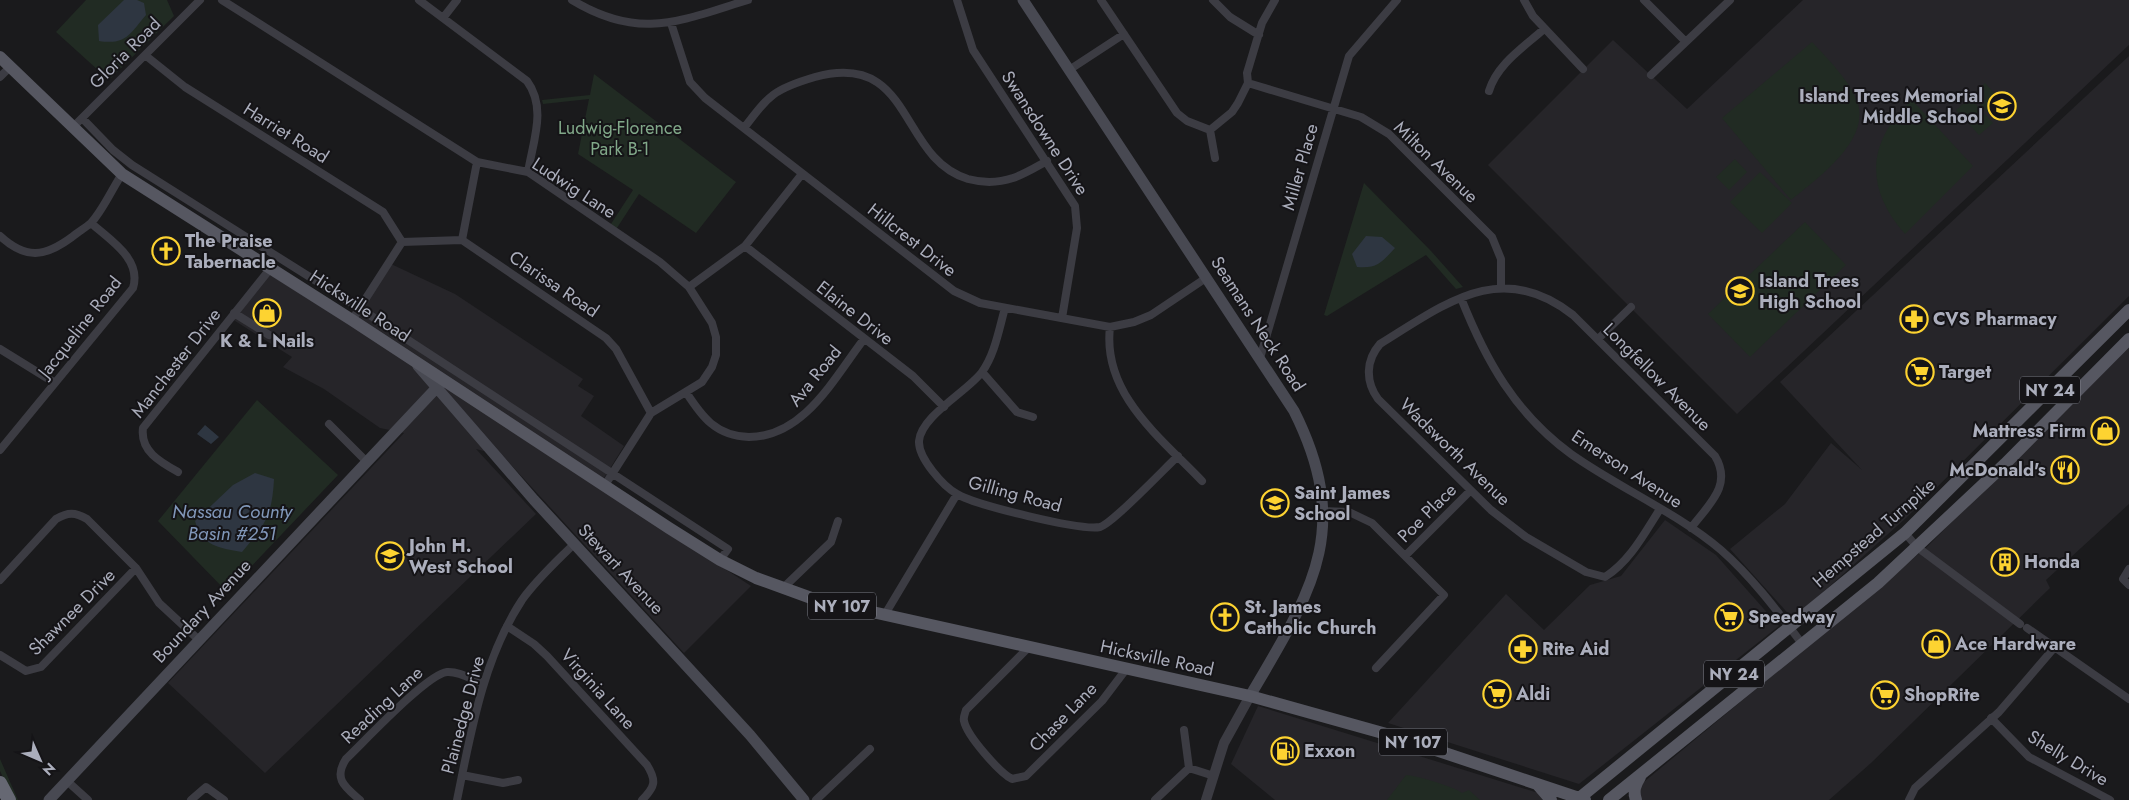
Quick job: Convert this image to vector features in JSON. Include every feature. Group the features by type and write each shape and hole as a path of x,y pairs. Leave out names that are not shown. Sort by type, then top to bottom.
{"highway":[{"path":"0,783 9,800"}],"main road":[{"name":"Seamans Neck Road","path":"1023,0 1260,358 1294,411 1307,437 1317,471 1323,538 1312,584 1295,620 1250,696"},
{"name":"Hicksville Road","path":"0,57 122,174 352,320 414,361 440,384 605,485 720,560 782,589 884,616 1250,696 1396,737 1581,799"},
{"name":"Hempstead Turnpike","path":"1581,799 1905,533 2129,310"},
{"name":"Hempstead Turnpike","path":"1609,800 1803,645 1917,547 2013,456 2129,339"},
{"name":"Boundary Avenue","path":"49,800 440,384"},
{"name":"Stewart Avenue","path":"440,384 574,544 744,728 804,800"},
{"path":"1636,800 1634,794 1635,785 1642,774"},
{"path":"1536,783 1551,800"}],"street":[{"name":"Gloria Road","path":"72,128 200,0"},
{"name":"Ludwig Lane","path":"222,0 477,162 528,172 660,262 689,287 712,323 716,337 716,354 706,378 651,413 605,485"},
{"path":"418,0 527,81 534,90 539,110 528,172"},
{"path":"443,18 457,0"},
{"path":"572,0 594,13 612,20 631,24 671,23 748,0"},
{"name":"Swansdowne Drive","path":"957,0 973,50 1071,197 1077,217 1075,243 1062,318"},
{"path":"1101,0 1177,113 1187,121 1210,130"},
{"path":"1213,0 1230,17 1259,35"},
{"path":"1210,130 1232,112 1248,83 1247,73 1262,23 1275,0"},
{"name":"Miller Place","path":"1260,358 1349,56 1397,0"},
{"path":"1524,0 1532,16 1583,70"},
{"path":"1644,0 1685,42"},
{"path":"1651,74 1730,0"},
{"name":"Hillcrest Drive","path":"671,23 690,82 705,98 954,291 980,303 1110,327 1134,322 1151,315 1206,278"},
{"path":"1489,91 1494,78 1502,66 1544,29"},
{"path":"1069,70 1124,34"},
{"name":"Harriet Road","path":"145,55 185,87 384,212 402,242"},
{"path":"0,77 10,67"},
{"path":"744,128 765,100 779,89 830,73 852,72 865,76 882,86 893,97 933,156 946,168 959,176 979,182 1000,182 1022,175 1047,161"},
{"name":"Milton Avenue","path":"1248,83 1361,117 1390,134 1492,237 1497,244 1501,260 1501,287"},
{"name":"Hicksville Road","path":"82,118 113,150 132,165 359,308 728,549 720,560"},
{"path":"1210,130 1215,158"},
{"path":"352,320 402,242 462,240 477,162"},
{"path":"0,236 18,250 44,253 56,248 91,223 122,174"},
{"path":"689,287 745,246 802,174"},
{"name":"Jacqueline Road","path":"0,450 129,295 135,281 134,268 129,258 91,223"},
{"name":"Clarissa Road","path":"462,240 606,338 616,349 651,413"},
{"name":"Elaine Drive","path":"745,246 913,376 944,407"},
{"name":"Manchester Drive","path":"178,472 162,463 146,447 142,436 143,428 270,269"},
{"name":"Wadsworth Avenue","path":"1501,287 1446,303 1380,344 1370,360 1368,375 1370,386 1378,399 1491,510 1526,537 1597,577 1605,577 1615,570 1631,553 1660,509"},
{"name":"Longfellow Avenue","path":"1501,287 1523,290 1552,300 1573,315 1711,451 1720,465 1723,478 1720,489 1691,528"},
{"name":"Emerson Avenue","path":"1461,298 1486,356 1523,410 1572,454 1691,528 1717,547 1765,596 1803,645"},
{"path":"1598,339 1630,307"},
{"name":"Gilling Road","path":"1005,308 992,353 982,372 944,407 921,433 920,450 929,466 957,494 997,508 1084,527 1100,527 1115,519 1178,456"},
{"path":"234,313 269,335"},
{"path":"1110,327 1109,351 1124,394 1136,412 1202,480"},
{"name":"Ava Road","path":"686,392 702,418 721,430 744,436 771,435 792,425 808,411 864,339"},
{"path":"0,348 55,383"},
{"path":"982,372 1017,412 1033,417"},
{"path":"329,424 366,461"},
{"name":"Poe Place","path":"1405,556 1470,490"},
{"path":"884,616 957,494"},
{"path":"1322,511 1349,512 1372,523 1444,595 1376,668"},
{"path":"0,580 56,519 69,514 78,514 86,519 136,568 159,603 199,640"},
{"path":"782,589 831,542 838,521"},
{"path":"1905,533 1917,547 2023,626 2129,699"},
{"name":"Plainedge Drive","path":"457,800 484,684 507,626 541,576 574,544"},
{"name":"Shawnee Drive","path":"0,655 26,671 41,667 136,568"},
{"path":"2129,569 2123,579 2129,585"},
{"name":"Virginia Lane","path":"507,626 548,656 647,765 655,777 653,790 642,800"},
{"name":"Chase Lane","path":"1029,647 966,710 964,716 968,730 1003,774 1015,779 1026,776 1102,701 1126,668"},
{"path":"1909,800 1915,788 2024,685 2054,648"},
{"name":"Reading Lane","path":"360,800 341,780 340,774 346,759 435,676 447,672 456,673 484,684"},
{"path":"1206,800 1224,743 1250,696"},
{"name":"Shelly Drive","path":"1991,718 2029,757 2110,800"},
{"path":"1184,730 1189,768"},
{"path":"816,800 870,749"},
{"path":"1189,768 1214,776"},
{"path":"1155,800 1189,768"},
{"path":"462,775 503,783 518,780"},
{"path":"67,781 88,800"},
{"path":"191,800 206,787 224,800"}],"shaded area":[{"name":"Island Trees High School","path":"1803,0 2129,0 2129,45 1737,414 1488,165 1613,40 1687,109"},
{"path":"2129,56 2129,296 1906,518 1793,619 1730,549 1785,504 1831,443 1862,470 1780,382"},
{"path":"391,264 455,294 583,379 578,386 594,396 581,416 624,446 599,486 751,586 684,653 503,456 476,449 536,514 265,773 168,683 404,433 380,428 324,389 283,367 292,357 232,319 269,274 352,326"},
{"path":"2129,343 2129,504 2046,580 2050,588 1871,763 1829,800 1637,800 1627,796 1927,547"},
{"path":"1665,520 1716,555 1779,626 1579,784 1388,723 1506,594 1544,630 1590,585 1621,576"},
{"path":"1258,706 1561,800 1275,800 1231,764"}],"green space":[{"path":"86,0 167,0 174,16 109,80 56,32"},
{"path":"1812,42 1838,71 1855,96 1858,104 1859,118 1856,132 1848,146 1827,170 1791,200 1722,118"},
{"name":"Ludwig-Florence Park B-1","path":"594,74 736,182 696,233 639,194 615,231 609,227 633,190 578,154 589,99 543,104 542,100 590,95"},
{"path":"1985,83 2008,108 1995,120 1972,96"},
{"path":"1970,98 1993,123 1979,135 1956,110"},
{"path":"1912,100 1973,166 1905,234 1892,217 1882,199 1877,182 1876,165 1879,148 1886,132 1897,116"},
{"path":"1735,159 1747,172 1729,190 1716,177"},
{"path":"1760,172 1792,203 1762,233 1730,202"},
{"path":"1364,183 1431,251 1463,287 1456,289 1426,255 1327,316 1324,315"},
{"path":"1805,222 1846,265 1750,357 1708,314"},
{"path":"257,400 338,475 227,592 158,521"},
{"path":"0,759 18,800 14,800 0,771"},
{"path":"1406,775 1435,782 1462,793 1469,790 1480,800 1387,800"}],"water":[{"path":"124,0 137,0 144,3 146,15 131,33 121,40 99,41 98,25"},
{"path":"1366,236 1382,237 1395,248 1374,266 1357,267 1352,254"},
{"path":"205,425 219,437 211,444 197,434"},
{"name":"Nassau County Basin #251","path":"255,473 274,479 269,511 262,527 242,552 219,547 207,541 202,536 195,521 233,485"}],"place":[{"name":"Island Trees Memorial Middle School","path":"2002,106"},
{"name":"The Praise Tabernacle","path":"166,251"},
{"name":"Island Trees High School","path":"1740,291"},
{"name":"K & L Nails","path":"267,313"},
{"name":"CVS Pharmacy","path":"1914,319"},
{"name":"Target","path":"1920,372"},
{"name":"Mattress Firm","path":"2105,431"},
{"name":"McDonald's","path":"2065,470"},
{"name":"Saint James School","path":"1275,503"},
{"name":"John H. West School","path":"390,556"},
{"name":"Honda","path":"2005,562"},
{"name":"St. James Catholic Church","path":"1225,617"},
{"name":"Speedway","path":"1729,617"},
{"name":"Ace Hardware","path":"1936,644"},
{"name":"Rite Aid","path":"1523,649"},
{"name":"Aldi","path":"1497,694"},
{"name":"ShopRite","path":"1885,695"},
{"name":"Exxon","path":"1285,751"}]}
